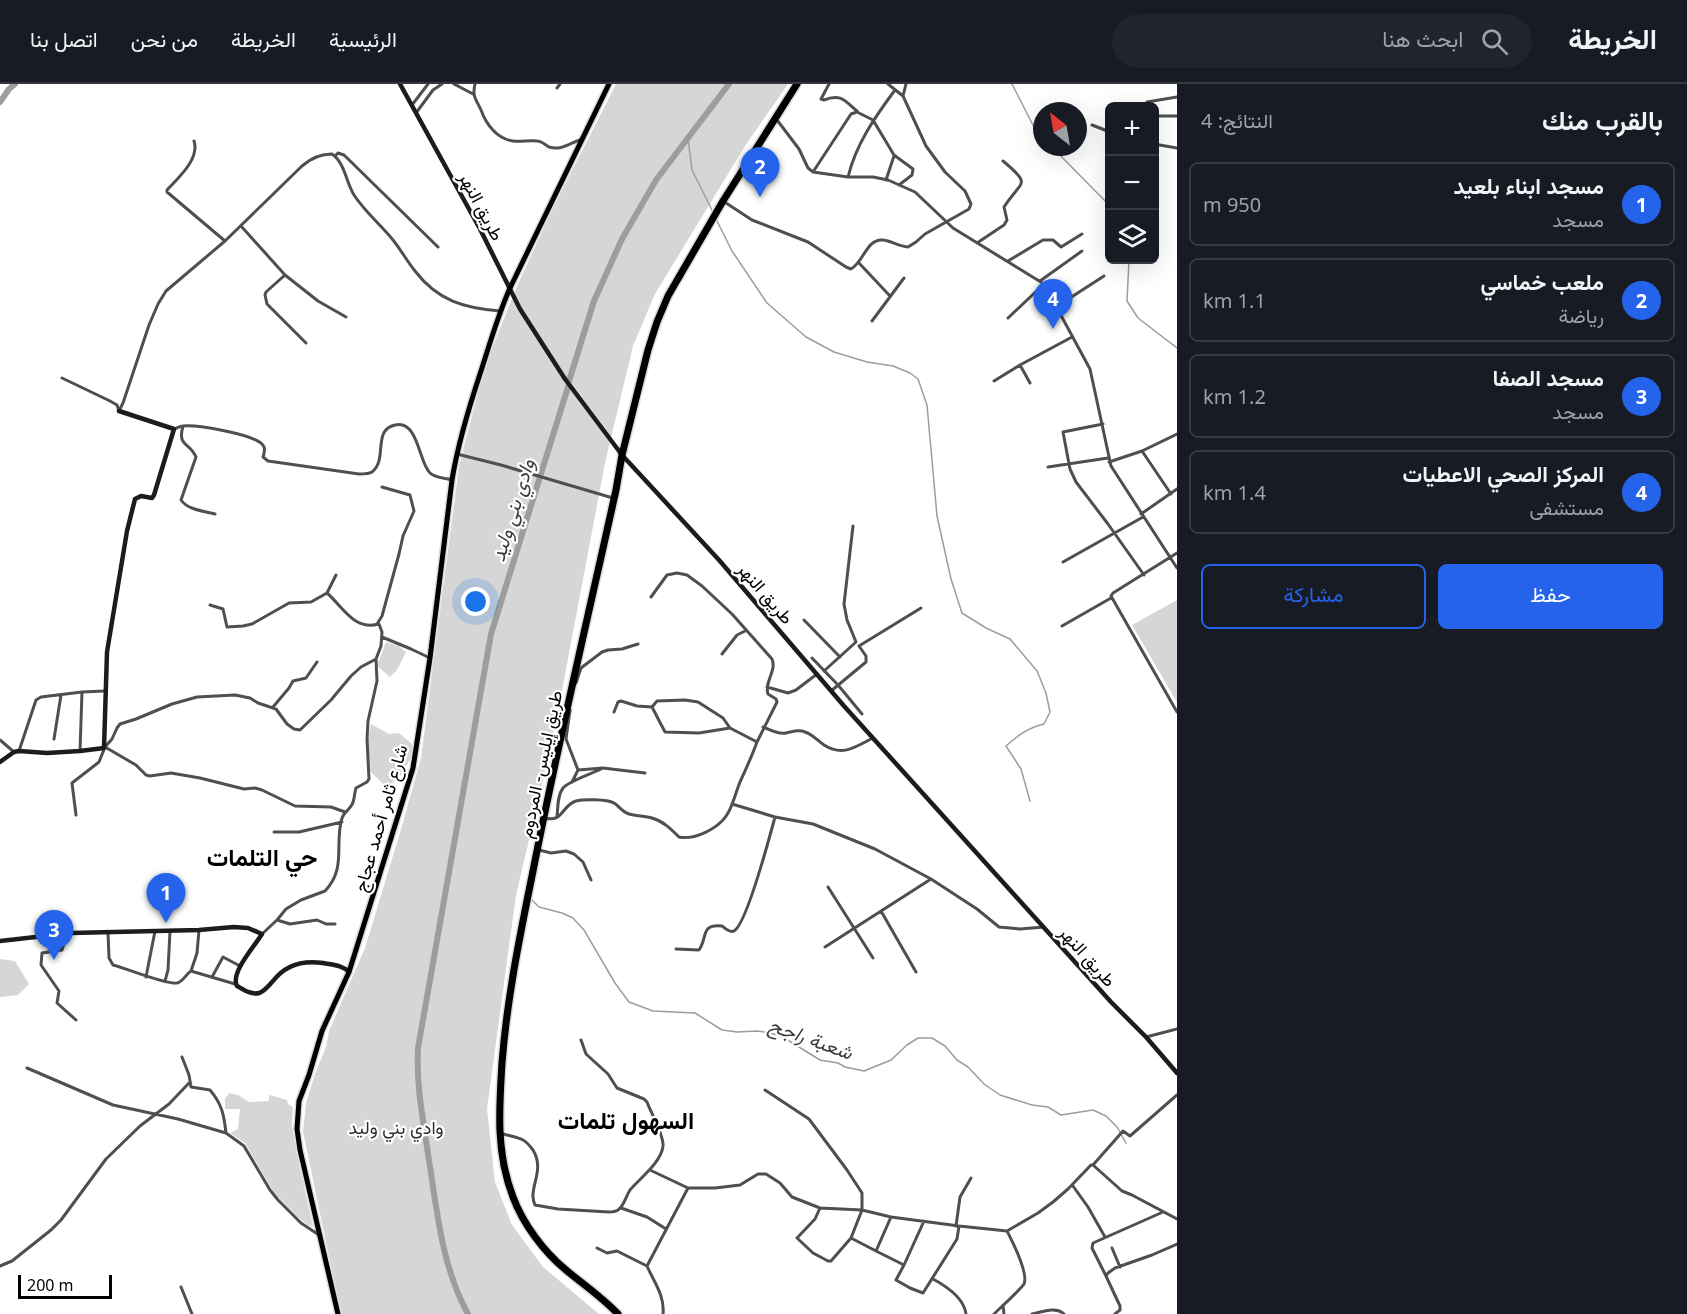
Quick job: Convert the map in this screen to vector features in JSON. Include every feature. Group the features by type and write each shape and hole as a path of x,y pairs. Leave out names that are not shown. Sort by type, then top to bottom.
{"highway":[{"name":"طريق إيليس- المردوم","path":"618,1314 598,1294 576,1279 554,1259 528,1225 513,1199 505,1175 499,1133 499,1101 507,1007 543,818 622,455 648,350 657,322 679,276 797,84"}],"main road":[{"name":"طريق النهر","path":"400,84 480,229 520,309 547,353 622,455 719,560 831,691 1177,1074"},
{"name":"شارع ثامر أحمد عجاج","path":"338,1314 300,1150 297,1129 299,1101 322,1031 349,972 413,768 430,658 456,454 497,319 609,84"},
{"path":"0,762 17,752 47,753 104,747 107,652 130,514 135,499 141,496 152,498 154,495 174,429 119,411"},
{"path":"0,941 66,934 248,928 262,934 240,966 235,984 252,993 261,992 287,967 306,962 344,967 349,972"}],"street":[{"path":"412,105 428,84"},
{"path":"416,113 433,90 442,84"},
{"path":"454,84 473,94 483,116 504,139 538,141 556,148 582,139"},
{"path":"473,94 476,84"},
{"path":"829,84 821,97 822,100 840,97 857,112 873,120 894,155 913,169 912,175 899,185"},
{"path":"723,201 752,220 808,242 849,269 859,263 876,241 883,240 908,247 925,234 969,209 970,201 965,191 945,172 926,146 903,96 888,84"},
{"path":"903,96 906,84"},
{"path":"848,177 856,150 873,120 895,90"},
{"path":"1147,102 1177,97"},
{"path":"813,172 851,114 857,112"},
{"path":"1159,116 1177,116"},
{"path":"776,118 799,149 808,168 813,172 848,177 873,177 915,192 946,222 1044,284 1090,369 1109,460 1116,475 1177,568"},
{"path":"1092,125 1105,130"},
{"path":"194,141 196,147 194,154 167,192 225,241"},
{"path":"1159,145 1177,148"},
{"path":"119,411 149,325 162,298 173,285 225,241 306,162 326,154 344,155 438,247"},
{"path":"886,180 894,155"},
{"path":"336,156 353,194 400,248 415,271 432,290 454,303 472,308 500,311"},
{"path":"977,243 1004,225 1006,220 1004,207 1021,185 1018,174 1003,161"},
{"path":"241,226 285,275 318,301 346,316"},
{"path":"1008,261 1043,240 1053,240 1060,247 1082,234"},
{"path":"1040,281 1082,251"},
{"path":"859,263 890,296"},
{"path":"285,275 266,292 267,304 306,343"},
{"path":"1056,307 1104,276"},
{"path":"872,321 904,278"},
{"path":"1008,318 1044,284"},
{"path":"491,310 497,319"},
{"path":"994,381 1072,337"},
{"path":"1020,365 1030,383"},
{"path":"62,378 117,405 119,411"},
{"path":"174,429 183,426 228,431 262,444 263,457 268,461 359,474 373,471 379,461 385,431 396,424 401,424 409,429 415,438 428,471 433,476 452,480"},
{"path":"1102,424 1063,432 1068,464 1076,482 1144,575"},
{"path":"183,426 181,440 196,457 182,502 192,508 215,514"},
{"path":"1048,467 1109,460 1142,451 1177,434"},
{"path":"1142,451 1171,494"},
{"path":"456,454 614,499"},
{"path":"376,626 382,616 403,536 414,511 410,495 382,487"},
{"path":"1063,562 1114,533 1177,489"},
{"path":"831,691 866,662 866,656 858,644 844,604 853,526"},
{"path":"1062,626 1111,598 1113,594 1177,553"},
{"path":"543,818 551,820 557,817 572,802 607,800 627,813 655,818 663,822 679,837 687,838 701,834 721,822 732,804 757,742 777,702 768,694 767,687 774,668 773,662 732,614 687,575 676,573 667,575 651,597"},
{"path":"210,605 223,609 227,627 252,624 289,603 311,602 327,593 336,575"},
{"path":"262,934 277,921 286,909 301,900 325,891 331,884 338,871 342,822 345,812 352,804 356,788 369,779 367,739 377,681 376,659 381,646 381,628 379,624 365,625 353,621 327,593"},
{"path":"1111,598 1177,712"},
{"path":"824,671 858,644 921,608"},
{"path":"804,620 840,657"},
{"path":"722,654 734,638 745,631"},
{"path":"381,637 430,658"},
{"path":"572,782 578,770 566,739 570,701 579,671 606,650 622,649 638,644"},
{"path":"812,658 862,714"},
{"path":"76,815 72,783 99,762 104,747 112,739 120,724 136,720 185,699 243,696 273,707 287,724 300,730 331,700 351,676 361,667 376,659"},
{"path":"273,707 293,681 306,678 316,662"},
{"path":"767,687 788,693 818,674"},
{"path":"0,740 17,752 36,700 41,697 106,691"},
{"path":"80,751 82,692"},
{"path":"54,739 61,695"},
{"path":"652,707 657,701 692,700 698,702 723,718 730,728 757,742"},
{"path":"614,712 621,701 637,706 652,707"},
{"path":"652,707 665,732 699,733 730,728"},
{"path":"764,727 784,734 804,731 838,751 858,746 873,738"},
{"path":"104,747 136,765 146,775 171,773 200,778 244,789 262,790 295,806 331,807 345,812"},
{"path":"578,770 603,768 645,773"},
{"path":"557,817 560,795 564,787 603,768"},
{"path":"732,804 775,817 822,827 875,849 931,879 977,909 999,927 1020,929 1044,927"},
{"path":"676,949 699,950 706,930 710,926 722,926 729,931 736,929 747,911 775,817"},
{"path":"274,832 299,832 342,822"},
{"path":"537,850 551,853 566,851 574,854 583,862 591,880"},
{"path":"825,947 931,879"},
{"path":"828,887 873,958"},
{"path":"881,911 916,972"},
{"path":"277,921 290,924 317,920 326,924 335,924"},
{"path":"108,932 111,963 176,984 191,971 197,952 199,930"},
{"path":"146,976 155,931"},
{"path":"165,981 168,970 170,931"},
{"path":"66,934 62,950 42,953 41,965 59,991 57,1003 76,1020"},
{"path":"212,977 223,957 240,966"},
{"path":"191,971 235,984"},
{"path":"1146,1037 1177,1029"},
{"path":"499,1133 524,1140 535,1154 538,1167 532,1199 538,1207 609,1212 621,1208 631,1189 650,1170 663,1148 661,1135 647,1102 617,1088 608,1074 586,1053 581,1040"},
{"path":"182,1057 189,1075 189,1083 193,1088 212,1092 224,1111 226,1133"},
{"path":"27,1068 114,1105 178,1119 226,1133 244,1146 270,1190 284,1206 301,1224 321,1236"},
{"path":"0,1266 12,1261 51,1230 106,1159 189,1083"},
{"path":"765,1090 809,1119 860,1190 862,1210 851,1238 831,1261 813,1253 799,1240 798,1236 815,1219 820,1208"},
{"path":"650,1170 688,1188 740,1185 758,1174 766,1174 780,1182 792,1197 820,1208 862,1210 957,1226 1006,1231 1053,1202 1089,1166 1093,1165 1123,1131 1130,1136 1177,1095"},
{"path":"1093,1165 1122,1191 1177,1219"},
{"path":"924,1221 896,1279 923,1293 957,1239 960,1197 971,1178"},
{"path":"1073,1186 1106,1237"},
{"path":"647,1266 688,1188"},
{"path":"621,1208 647,1217 666,1229"},
{"path":"1115,1314 1120,1310 1120,1306 1092,1248 1094,1243 1163,1212"},
{"path":"876,1251 891,1216"},
{"path":"994,1314 1023,1286 1025,1279 1024,1271 1006,1231"},
{"path":"851,1238 904,1265"},
{"path":"1106,1276 1120,1267 1177,1244"},
{"path":"597,1248 607,1253 617,1251 647,1266 657,1284 663,1314"},
{"path":"1112,1248 1120,1267"},
{"path":"933,1279 947,1287 963,1303 966,1314"},
{"path":"181,1287 192,1314"},
{"path":"1003,1305 1004,1314"},
{"path":"1032,1314 1055,1310 1064,1314"}],"green space":[{"name":"وادي بني وليد","path":"616,84 788,84 745,146 655,294 633,346 605,463 560,701 516,895 487,1109 495,1182 512,1225 543,1267 599,1314 341,1314 303,1132 306,1103 326,1047 329,1031 365,948 421,758 459,466 484,369 517,286 552,210"},
{"path":"1177,600 1177,702 1132,625"},
{"path":"386,642 399,646 406,652 397,670 390,677 377,666"},
{"path":"371,724 389,734 399,733 412,744 413,754 401,775 387,788 370,771 368,737"},
{"path":"0,959 15,961 29,984 18,995 0,997"},
{"path":"229,1093 238,1095 249,1102 269,1101 269,1095 287,1100 288,1104 293,1107 292,1125 313,1227 297,1216 274,1193 245,1143 230,1133 238,1129 240,1109 225,1109 225,1099"}],"waterway":[{"path":"0,102 15,84"},
{"name":"وادي بني وليد","path":"569,381 594,301 622,239 656,180 729,84"},
{"path":"1012,84 1033,125"},
{"path":"688,138 692,170 713,212"},
{"path":"1061,156 1105,201"},
{"path":"716,219 732,251 767,303 806,337 834,352 867,362 893,366 918,379 927,405 937,516 951,579 962,613 1010,639 1037,671 1046,693 1050,712 1044,724 1024,732 1006,746 1021,769 1030,801"},
{"path":"1129,264 1127,301 1138,318 1177,348"},
{"name":"وادي بني وليد","path":"468,1314 452,1276 441,1236 420,1101 418,1048 491,634 568,387"},
{"name":"شعبة راجح","path":"531,899 539,907 573,918 584,930 615,983 629,1002 653,1011 695,1013 722,1030 771,1033 786,1039 820,1060 864,1071 891,1060 918,1038 932,1038 945,1046 957,1060 1000,1095 1032,1105 1048,1107 1061,1115 1093,1110 1106,1116 1117,1127 1126,1143"}],"place":[{"name":"ملعب خماسي","path":"760,197"},
{"name":"المركز الصحي الاعطيات","path":"1053,329"},
{"name":"مسجد ابناء بلعيد","path":"166,923"},
{"name":"مسجد الصفا","path":"54,960"}],"district":[{"name":"حي التلمات","path":"262,856"},
{"name":"السهول تلمات","path":"626,1119"}]}
